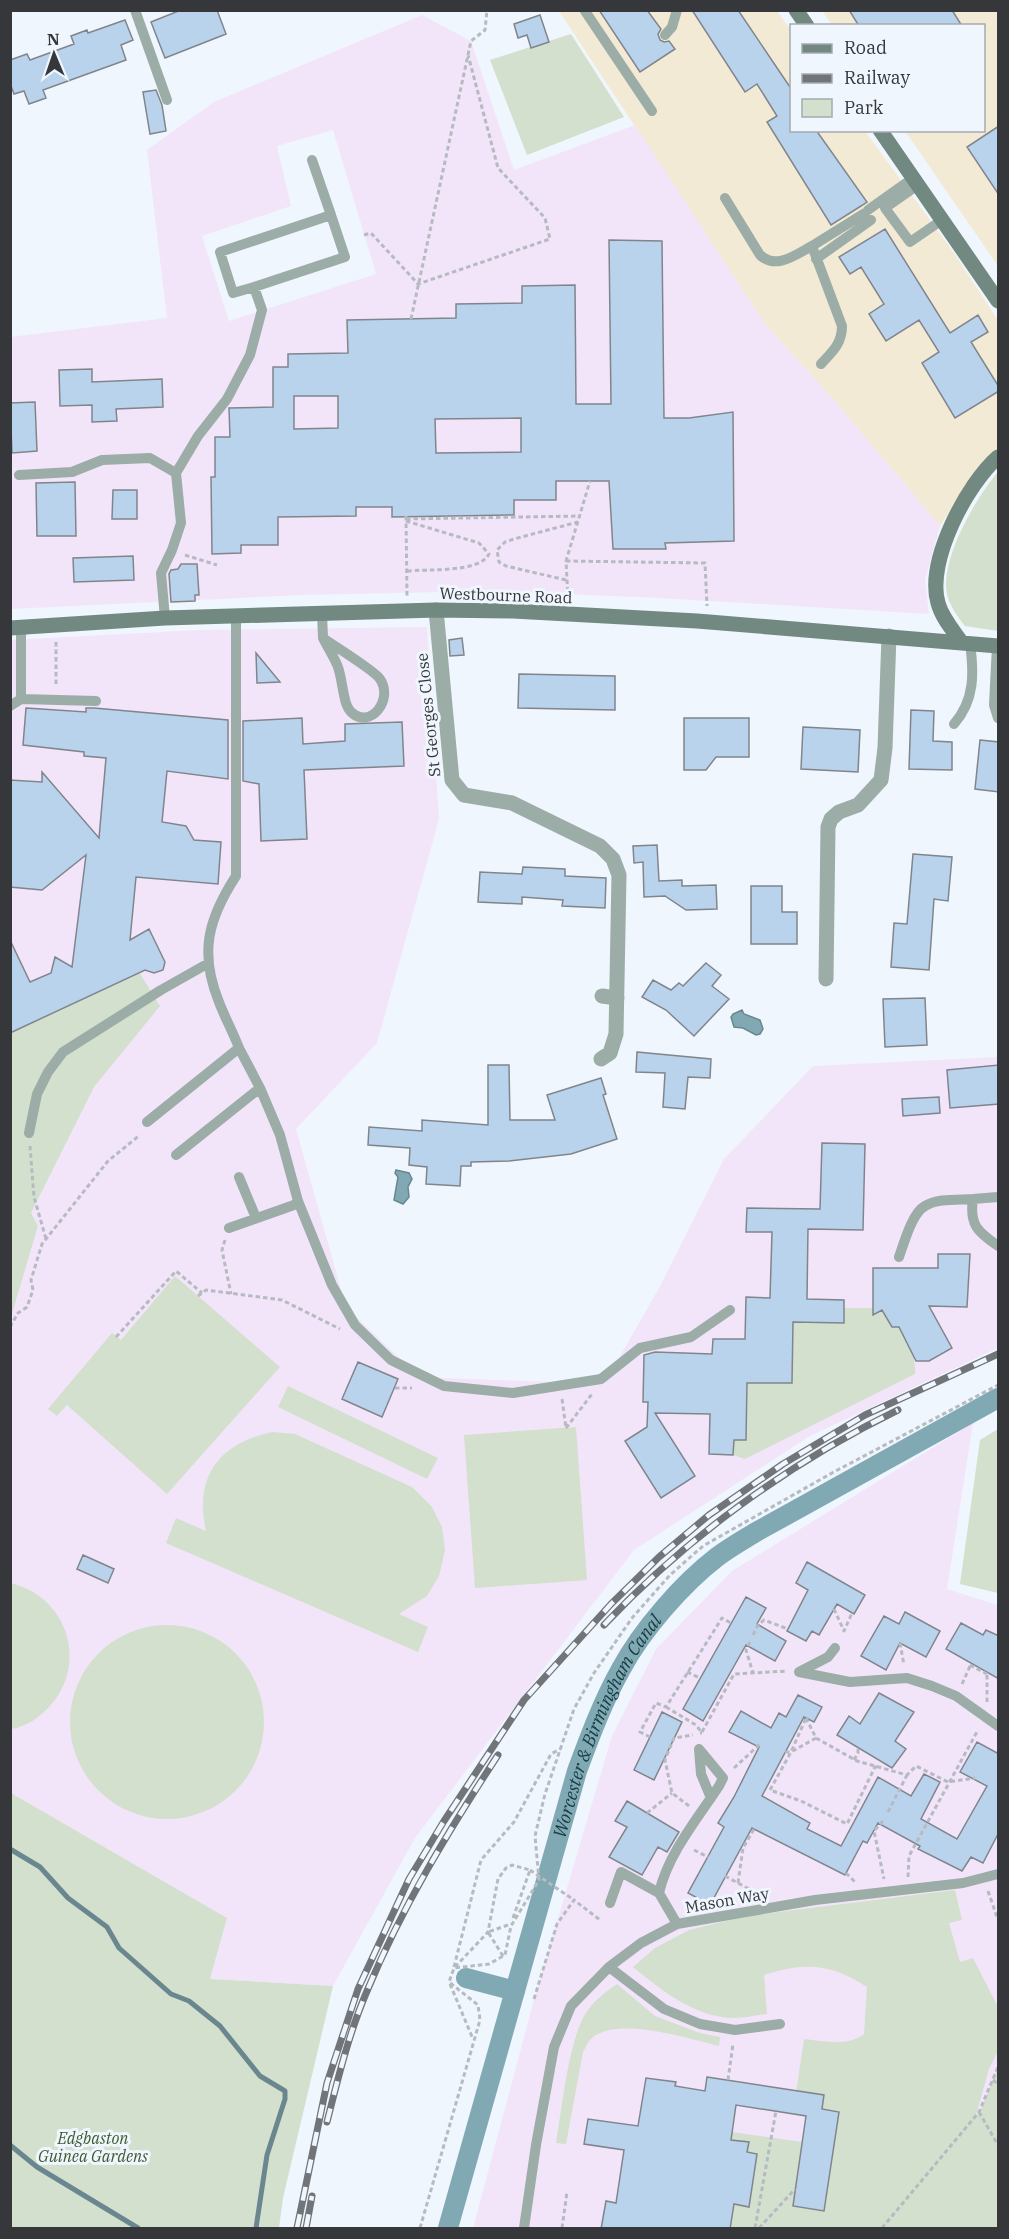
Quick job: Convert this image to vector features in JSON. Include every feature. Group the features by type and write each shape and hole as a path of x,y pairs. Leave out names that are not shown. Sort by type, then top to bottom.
{"main road":[{"path":"796,10 806,24"},
{"path":"881,132 999,302"},
{"path":"966,643 946,621 937,602 936,581 948,532 963,501 986,468 999,457"},
{"name":"Westbourne Road","path":"16,628 165,618 436,610 513,611 708,622 998,646"}],"street":[{"name":"St Georges Close","path":"436,610 452,780 464,795 512,803 600,846 613,859 619,875 609,997 616,1034 610,1053 601,1059"},
{"path":"826,979 828,827 831,819 839,812 858,805 881,780 885,748 889,636"}],"lane":[{"path":"135,10 167,100"},
{"path":"665,34 672,27 677,10"},
{"path":"585,11 652,111"},
{"path":"621,64 630,57"},
{"path":"312,160 331,215 345,257 233,293 220,252 331,215"},
{"path":"725,198 760,255 767,262 776,263 885,208 915,182"},
{"path":"816,259 869,215 915,182"},
{"path":"885,208 910,242 942,220"},
{"path":"812,246 842,326 839,345 821,364"},
{"path":"165,618 161,573 181,523 176,473 198,436 227,399 250,355 262,310 254,287"},
{"path":"19,475 72,472 102,460 150,458 176,473"},
{"path":"322,613 323,638 339,669 347,706 352,713 362,717 375,714 381,709 384,699 384,688 379,677 323,638"},
{"path":"236,616 236,876 219,902 209,938 207,964 218,1001 280,1135 298,1201 338,1295 355,1324 391,1360 444,1386 513,1393 601,1379 640,1348 691,1337 730,1310"},
{"path":"16,628 21,699"},
{"path":"954,724 965,707 973,681 966,643"},
{"path":"998,646 994,705 999,717"},
{"path":"10,706 21,699 96,701"},
{"path":"29,1133 37,1094 48,1072 63,1052 161,990 207,964"},
{"path":"147,1122 239,1048"},
{"path":"176,1155 260,1088"},
{"path":"239,1177 256,1218"},
{"path":"899,1257 908,1230 923,1207 932,1203 999,1197"},
{"path":"973,1199 971,1215 975,1226 985,1237 999,1246"},
{"path":"229,1228 294,1205 298,1201"},
{"path":"799,1672 832,1653 827,1678"},
{"path":"799,1672 850,1682 907,1678 956,1696 999,1726"},
{"path":"658,1893 664,1871 723,1778 699,1749"},
{"path":"699,1749 701,1774 711,1798"},
{"path":"610,1903 621,1872 658,1893 677,1924"},
{"name":"Mason Way","path":"524,2229 536,2145 554,2047 572,2006 609,1967 641,1942 677,1924 815,1900 907,1890 999,1874"},
{"path":"609,1967 664,2009 700,2024 735,2030 780,2024"}],"path":[{"path":"411,319 471,41 485,30 488,10"},
{"path":"418,284 550,239 545,218 498,168 468,55"},
{"path":"364,235 371,233 418,284"},
{"path":"578,522 505,542 497,550 499,562 506,566 567,579 566,561 580,516 590,482"},
{"path":"406,519 580,516"},
{"path":"406,519 407,611"},
{"path":"406,519 479,543 489,554 482,563 470,567 407,571"},
{"path":"172,550 216,565"},
{"path":"566,561 705,563 708,622"},
{"path":"56,661 57,670"},
{"path":"10,1327 18,1313 27,1307 33,1290 31,1280 42,1244 108,1161 140,1136 147,1122"},
{"path":"29,1133 34,1197 46,1239"},
{"path":"222,1250 231,1294"},
{"path":"117,1337 176,1271 200,1294 206,1290 282,1300 342,1330"},
{"path":"559,1386 566,1428 601,1379"},
{"path":"454,1968 488,1932 511,1926 539,1881 535,1836 545,1794 574,1709 594,1673 632,1617 670,1575 703,1546 832,1473 999,1385"},
{"path":"834,1609 844,1631 852,1613"},
{"path":"666,1707 722,1618 731,1623"},
{"path":"753,1635 758,1625 764,1620 788,1629"},
{"path":"750,1642 746,1650 753,1673"},
{"path":"900,1643 907,1678"},
{"path":"907,1890 909,1856 948,1782 987,1716 987,1674 971,1665 956,1696"},
{"path":"687,1672 700,1678"},
{"path":"699,1749 702,1733 722,1691 734,1674 799,1672"},
{"path":"650,1737 640,1732 656,1703 696,1725 702,1733"},
{"path":"878,1767 875,1767 847,1824 801,1801 770,1790 806,1718 816,1738 854,1760 907,1775"},
{"path":"700,1814 672,1793 665,1760 675,1738 702,1733"},
{"path":"785,1752 791,1752 816,1738"},
{"path":"723,1778 760,1744"},
{"path":"474,2040 448,1982 454,1968 481,1860 514,1822 551,1754 561,1748"},
{"path":"854,1760 858,1748"},
{"path":"888,1812 907,1775 916,1766 948,1782 975,1779"},
{"path":"647,1813 672,1793"},
{"path":"857,1803 863,1805"},
{"path":"883,1821 874,1831 888,1892"},
{"path":"738,1883 743,1848 754,1829"},
{"path":"503,1956 488,1932 498,1879 506,1868 512,1865 530,1870 600,1920"},
{"path":"454,1968 489,1964 503,1956 530,1870"},
{"path":"725,1876 749,1889 757,1910"},
{"path":"984,1878 999,1920"},
{"path":"534,1999 557,1924 574,1900"},
{"path":"420,2229 480,2020 478,2005 448,1982"},
{"path":"728,2080 735,2030"},
{"path":"882,2229 980,2112 999,2067"},
{"path":"993,2080 999,2084"},
{"path":"757,2229 776,2111"},
{"path":"980,2112 999,2145"},
{"path":"757,2229 795,2188"},
{"path":"562,2229 567,2192"}],"shaded area":[{"path":"559,11 777,11 790,29 790,132 866,132 954,253 998,320 998,450 976,469 940,526 832,398 765,324"},
{"path":"822,11 998,11 998,266 906,132 985,132 985,24 831,24"},
{"path":"422,15 471,41 514,170 635,125 765,324 832,398 940,526 925,580 929,614 493,591 302,595 11,609 10,337 167,318 147,150 214,102","holes":["333,130 376,274 229,321 202,236 291,206 277,146"]},
{"path":"427,627 439,819 377,1043 296,1129 346,1307 419,1377 604,1384 659,1288 724,1159 813,1066 998,1057 998,1348 810,1436 634,1550 415,1838 333,1986 210,1979 227,1918 11,1793 10,1317 38,1226 10,1183 11,640 199,630"},
{"path":"973,1423 947,1589 998,1605 998,2228 473,2228 535,1996 612,1736 656,1649 732,1571"}],"green space":[{"path":"571,34 624,117 527,155 490,60"},
{"path":"998,472 998,631 965,626 955,613 948,598 946,584 948,567 961,532 979,497"},
{"path":"139,972 160,1006 94,1087 31,1213 38,1226 11,1317 11,1033"},
{"path":"175,1276 280,1367 167,1494 67,1405 57,1416 48,1409 112,1333 121,1340"},
{"path":"844,1308 873,1308 876,1313 882,1310 892,1327 899,1327 913,1355 915,1374 745,1459 733,1455 734,1440 746,1440 747,1383 792,1383 793,1322 844,1322"},
{"path":"288,1386 438,1458 427,1479 278,1407"},
{"path":"576,1427 587,1580 475,1588 464,1435"},
{"path":"998,1429 998,1593 960,1584 980,1440"},
{"path":"273,1432 295,1434 412,1487 432,1507 442,1527 445,1550 439,1576 427,1596 399,1614 428,1627 418,1652 166,1543 176,1518 206,1531 203,1511 204,1494 208,1478 215,1465 238,1444"},
{"path":"10,1583 30,1590 46,1602 58,1616 66,1633 70,1651 68,1670 62,1689 50,1706 32,1721 11,1729"},
{"path":"157,1625 177,1625 213,1636 236,1653 248,1668 257,1685 264,1712 264,1732 257,1759 248,1776 236,1791 221,1803 204,1812 177,1819 157,1819 121,1808 92,1784 81,1768 74,1750 70,1732 70,1712 81,1676 105,1647 121,1636 139,1629"},
{"name":"Edgbaston Guinea Gardens","path":"11,1793 227,1918 210,1979 333,1986 283,2198 279,2228 11,2228"},
{"path":"955,1890 962,1920 949,1923 960,1962 973,1958 998,2007 998,2051 989,2069 976,2115 980,2112 998,2067 998,2228 730,2228 734,2204 749,2206 757,2154 747,2152 748,2142 731,2140 732,2132 802,2142 814,2102 796,2093 804,2039 843,2042 864,2034 867,1987 829,1969 792,1968 764,1975 767,2014 739,2018 721,2017 680,2002 633,1967 655,1948 689,1930 746,1916"},
{"path":"617,1984 655,2016 700,2033 720,2037 719,2046 652,2031 616,2029 601,2033 590,2040 583,2052 566,2144 556,2143 566,2078 578,2029 591,2006"}],"water":[{"path":"742,1010 744,1014 760,1020 763,1029 760,1034 756,1035 743,1028 734,1027 731,1017"},
{"path":"396,1170 409,1173 412,1179 408,1187 409,1197 403,1204 394,1200 398,1177"}],"building":[{"path":"181,10 217,10 226,34 165,58 151,22"},
{"path":"599,10 647,10 661,29 658,34 660,40 669,41 675,49 640,72"},
{"path":"692,10 738,10 790,87 790,132 817,132 867,202 831,225 767,122 777,116 757,84 745,92"},
{"path":"849,10 952,10 961,24 858,24"},
{"path":"540,15 549,42 531,48 527,35 518,38 514,24"},
{"path":"125,20 133,40 121,45 126,60 43,90 46,98 29,104 24,91 14,94 10,83 10,60 27,54 30,60 74,44 71,36 87,30 88,33"},
{"path":"156,90 162,105 166,131 150,134 143,92"},
{"path":"999,126 999,195 967,147"},
{"path":"885,229 950,333 978,315 988,332 971,342 999,387 999,391 955,418 922,363 939,352 919,320 886,341 869,314 884,304 861,267 850,274 839,257"},
{"path":"609,240 662,241 664,418 689,418 733,412 734,541 665,543 666,549 613,549 609,481 556,481 556,500 514,500 514,515 392,517 392,507 356,507 356,516 278,517 278,545 241,545 241,553 212,554 211,477 215,477 215,437 230,437 229,408 273,407 273,367 288,367 288,354 348,353 347,320 456,318 456,304 522,303 522,286 575,285 576,404 611,404","holes":["294,396 338,396 338,428 294,429","521,418 521,452 436,453 435,419"]},
{"path":"92,369 92,382 162,379 163,407 116,409 117,421 92,422 92,405 60,406 59,370"},
{"path":"35,402 37,451 12,453 10,403"},
{"path":"75,482 76,536 37,536 36,483"},
{"path":"113,490 137,490 137,519 112,519"},
{"path":"133,556 134,580 74,582 73,558"},
{"path":"181,564 197,564 199,595 195,595 195,601 171,602 169,574 171,570 178,569"},
{"path":"462,638 464,655 450,656 449,640"},
{"path":"256,653 280,682 257,683"},
{"path":"519,674 615,676 615,710 518,708"},
{"path":"26,708 86,712 86,708 94,708 228,720 228,779 167,771 162,822 186,826 194,840 221,842 218,884 136,877 130,940 149,929 165,962 163,970 154,973 145,970 10,1033 10,940 30,982 51,973 55,957 72,967 86,855 42,890 10,887 10,780 42,782 42,772 99,838 106,758 84,756 84,752 23,745"},
{"path":"911,710 934,711 933,741 952,742 952,770 909,769"},
{"path":"302,718 303,744 345,741 345,724 402,722 404,766 304,770 307,839 261,841 259,784 243,781 243,721"},
{"path":"684,718 749,718 749,757 716,757 706,770 684,770"},
{"path":"803,727 860,730 858,772 801,769"},
{"path":"980,740 999,742 999,792 975,789"},
{"path":"657,845 659,881 682,880 682,886 716,885 717,909 686,910 665,896 644,897 643,862 634,863 633,846"},
{"path":"913,854 952,857 948,901 934,899 929,970 891,967 894,923 907,924"},
{"path":"523,867 565,869 565,876 606,878 605,908 562,906 563,900 522,897 522,904 478,902 480,872 522,874"},
{"path":"751,886 782,886 782,912 797,912 797,944 751,944"},
{"path":"706,963 721,975 712,986 729,999 694,1036 666,1010 642,997 653,980 671,990 679,983 683,986"},
{"path":"925,998 927,1045 885,1047 883,999"},
{"path":"637,1052 711,1059 710,1078 688,1077 685,1109 663,1107 665,1073 636,1072"},
{"path":"488,1065 509,1065 510,1120 555,1120 547,1095 601,1078 606,1094 603,1095 617,1139 571,1154 509,1161 471,1162 471,1166 461,1166 460,1186 426,1184 427,1167 409,1165 410,1148 368,1145 369,1127 422,1131 422,1120 488,1125"},
{"path":"999,1065 999,1104 950,1108 947,1070"},
{"path":"939,1097 940,1113 903,1116 902,1099"},
{"path":"822,1143 865,1144 863,1230 808,1229 807,1299 844,1300 844,1323 793,1322 792,1383 747,1383 746,1440 734,1440 733,1455 709,1454 710,1414 655,1413 695,1476 661,1498 625,1441 647,1427 648,1402 643,1402 644,1355 655,1352 712,1354 713,1339 745,1339 746,1297 770,1298 772,1232 746,1232 747,1208 820,1209"},
{"path":"938,1254 970,1254 967,1307 929,1306 952,1348 929,1361 916,1361 899,1327 892,1327 882,1310 873,1315 873,1268 938,1268"},
{"path":"358,1362 398,1379 382,1417 342,1399"},
{"path":"83,1555 114,1569 108,1583 77,1569"},
{"path":"807,1562 865,1595 854,1614 837,1604 819,1635 812,1631 806,1641 787,1631 808,1590 796,1583"},
{"path":"746,1597 766,1608 757,1624 786,1641 775,1661 746,1645 703,1721 683,1709"},
{"path":"905,1612 940,1631 926,1657 900,1643 886,1670 861,1656 884,1616 899,1624"},
{"path":"961,1623 983,1635 986,1630 999,1636 999,1679 946,1649"},
{"path":"879,1693 914,1712 895,1741 906,1749 892,1768 837,1735 849,1716 860,1724"},
{"path":"798,1695 822,1707 814,1722 804,1717 762,1796 810,1823 807,1829 841,1846 878,1777 911,1796 924,1774 940,1782 921,1819 957,1839 987,1786 960,1772 977,1742 999,1754 999,1832 983,1863 971,1857 962,1871 918,1849 920,1846 878,1823 867,1843 863,1841 845,1875 752,1828 710,1905 688,1893 724,1827 718,1823 759,1747 729,1732 741,1711 771,1728 779,1713 786,1717"},
{"path":"662,1712 682,1722 654,1780 634,1770"},
{"path":"627,1801 679,1832 667,1852 658,1847 642,1875 609,1857 627,1827 615,1821"},
{"path":"707,2077 824,2095 822,2109 839,2112 824,2211 793,2206 806,2116 736,2105 731,2140 749,2142 747,2152 757,2154 749,2207 734,2204 730,2229 601,2229 606,2201 616,2203 624,2150 584,2144 588,2119 638,2126 646,2078 676,2082 675,2086 705,2091"}],"waterway":[{"name":"Worcester & Birmingham Canal","path":"448,2228 577,1771 614,1681 630,1654 651,1624 677,1594 690,1580 722,1554 756,1532 998,1398"},
{"path":"10,1849 40,1867 68,1898 107,1927 119,1948 171,1994 189,2001 220,2026 260,2076 285,2091 285,2099 267,2155 256,2228"},
{"path":"466,1978 515,1991"},
{"path":"10,2145 37,2167 138,2228"}],"railway":[{"path":"297,2228 327,2083 358,1989 409,1879 444,1821 524,1700 611,1604 659,1557 709,1515 783,1464 865,1415 998,1354"},
{"path":"604,1625 670,1562 741,1504 818,1454 898,1410"},
{"path":"327,2122 355,2023 395,1929 427,1870 498,1755"},
{"path":"306,2228 312,2196"}]}
